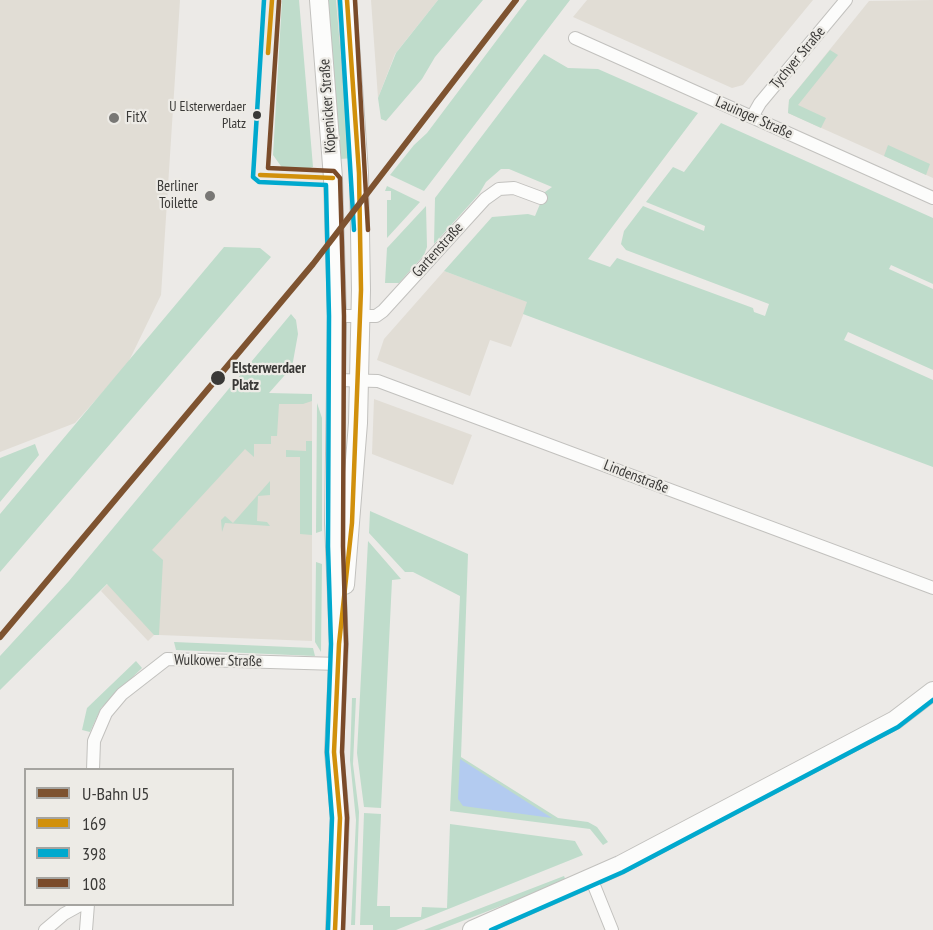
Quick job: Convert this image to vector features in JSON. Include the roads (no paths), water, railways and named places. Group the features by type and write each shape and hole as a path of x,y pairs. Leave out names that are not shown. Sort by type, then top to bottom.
{"main road":[{"name":"Köpenicker Straße","path":"320,0 333,178 337,316 334,523 339,664 334,752 340,818 335,930"},
{"name":"Köpenicker Straße","path":"339,644 352,523 361,316 359,173 347,0"},
{"path":"472,930 591,879 895,720 933,691"}],"street":[{"name":"Tychyer Straße","path":"752,117 760,103 846,0"},
{"name":"Lauinger Straße","path":"575,38 933,198"},
{"name":"Gartenstraße","path":"337,316 376,316 383,311 485,199 499,189 514,188 541,198"},
{"name":"Lindenstraße","path":"337,380 378,381 933,588"},
{"name":"Wulkower Straße","path":"93,768 94,741 106,713 122,694 167,659 339,664"},
{"path":"591,879 612,930"},
{"path":"45,930 64,914 78,906"},
{"path":"86,930 88,906"}],"water":[{"path":"460,759 552,818 463,806 458,799"}],"metro line":[{"name":"U5","path":"0,637 313,264 516,0"}],"place":[{"name":"U Elsterwerdaer Platz","path":"257,115"},
{"name":"FitX","path":"114,118"},
{"name":"Berliner Toilette","path":"210,196"},
{"name":"Elsterwerdaer Platz","path":"218,378"}]}
